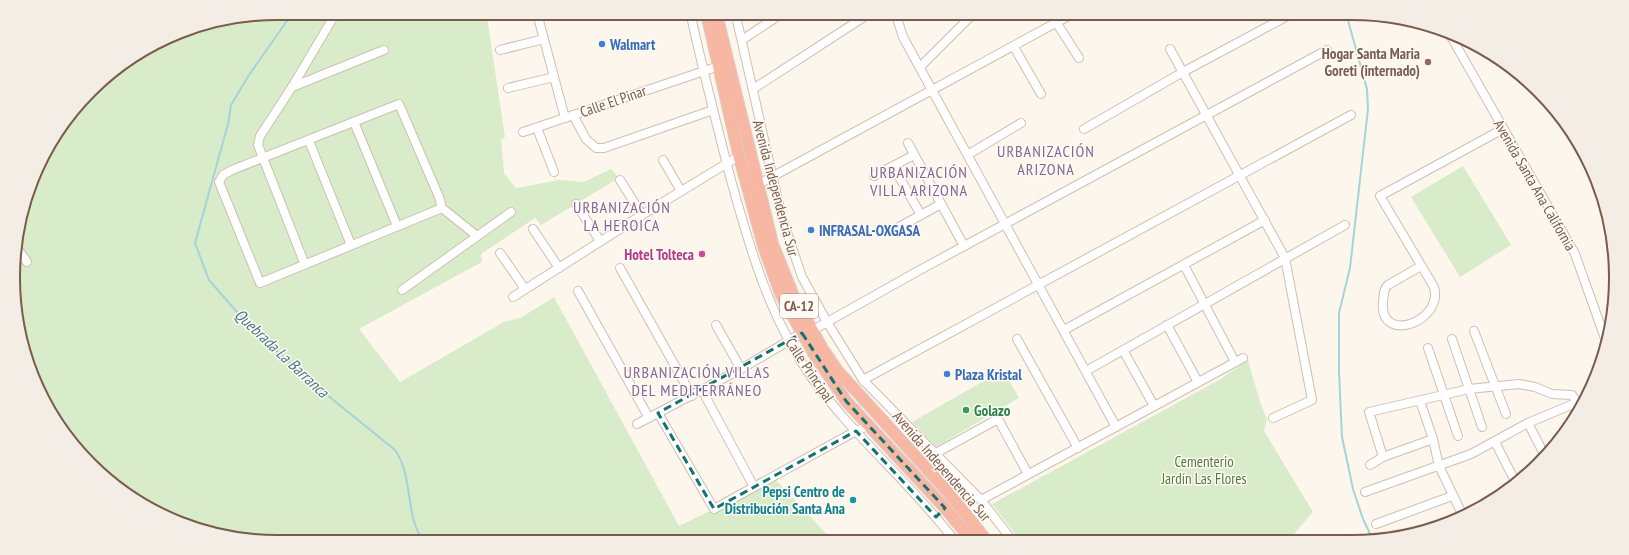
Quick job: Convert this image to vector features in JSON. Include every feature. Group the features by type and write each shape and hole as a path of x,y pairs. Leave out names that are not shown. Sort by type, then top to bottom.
{"highway":[{"path":"705,20 710,28"},
{"name":"Avenida Independencia Sur","path":"708,20 739,156 764,248 778,288 807,332 837,370 947,492 983,535"},
{"name":"Avenida Independencia Sur","path":"718,20 757,185 773,245 807,332 837,388 868,426 945,508 967,535"}],"street":[{"path":"305,265 262,159 258,144 260,136 292,88 332,20"},
{"path":"539,20 564,118"},
{"name":"Calle Principal","path":"692,20 713,110 723,165 752,255 789,342 812,377 856,431 951,535"},
{"path":"737,20 782,218 802,277 826,322 863,380 981,500 1008,535"},
{"path":"742,40 772,20"},
{"path":"753,90 859,20"},
{"path":"898,20 903,37 969,154 1116,427"},
{"path":"920,67 967,20"},
{"path":"757,185 1014,47 1054,20"},
{"path":"1058,20 1079,58"},
{"path":"1084,129 1183,72 1280,20"},
{"path":"500,50 544,39"},
{"name":"Avenida Santa Ana California","path":"1454,42 1575,254 1603,332"},
{"path":"1014,47 1041,94"},
{"path":"1170,49 1285,258 1312,400 1272,418"},
{"path":"292,88 384,50"},
{"path":"637,424 692,396 964,246 1326,50"},
{"name":"Calle El Pinar","path":"523,132 719,66"},
{"path":"508,88 554,77"},
{"path":"442,208 260,283 219,182 223,176 232,170 309,141 397,104 401,106 440,197 442,208 477,236"},
{"path":"573,115 586,139 596,148 604,148 713,110"},
{"path":"863,380 1351,115"},
{"path":"354,122 396,226"},
{"path":"969,154 1021,123"},
{"path":"537,128 554,172"},
{"path":"1421,266 1388,285 1384,290 1383,314 1388,321 1396,325 1406,325 1416,322 1427,313 1433,302 1435,294 1434,287 1380,196 1503,129"},
{"path":"309,141 351,245"},
{"path":"908,143 964,246"},
{"path":"874,176 914,155"},
{"path":"513,297 681,190 739,156"},
{"path":"663,160 681,190"},
{"path":"893,166 921,214"},
{"path":"620,180 642,215"},
{"path":"576,204 600,241"},
{"path":"899,227 941,204"},
{"path":"402,290 511,212"},
{"path":"1064,330 1265,220"},
{"path":"1086,371 1344,225"},
{"path":"533,229 559,268"},
{"path":"500,253 525,289"},
{"path":"21,254 27,262"},
{"path":"1184,265 1235,362"},
{"path":"620,268 692,396"},
{"path":"578,291 649,418"},
{"path":"716,325 741,369"},
{"path":"1167,325 1198,382"},
{"path":"1474,331 1506,414"},
{"path":"1452,339 1482,427"},
{"path":"1017,340 1078,448"},
{"path":"1428,348 1458,436"},
{"path":"1124,350 1154,406"},
{"path":"981,500 1243,358"},
{"path":"1383,457 1369,412 1469,389 1526,384 1552,394 1572,395 1578,399"},
{"path":"702,390 754,487"},
{"path":"1420,401 1433,439 1439,466 1460,510"},
{"path":"1365,492 1471,454 1528,423 1576,403"},
{"path":"658,413 714,509 856,431 868,426"},
{"path":"936,453 998,418 1028,474"},
{"path":"1528,423 1542,450"},
{"path":"1370,465 1383,457 1433,439"},
{"path":"1495,442 1513,478"},
{"path":"1376,524 1452,496"},
{"path":"936,517 945,508"}],"highlighted area":[{"path":"802,333 846,401 945,508 936,517 856,431 714,509 658,413"}],"green space":[{"path":"278,20 487,20 505,137 501,140 504,173 516,188 559,180 584,182 611,169 619,178 541,225 535,218 481,254 482,262 359,329 400,382 504,322 522,317 554,297 679,526 775,479 827,535 278,535 244,533 227,530 179,515 134,492 95,460 63,421 40,376 25,328 22,311 20,278 22,244 25,227 40,179 63,134 95,95 134,63 149,54 195,34 244,22"},
{"path":"1463,166 1511,245 1460,277 1411,197"},
{"name":"Cementerio Jardín Las Flores","path":"1248,360 1260,402 1267,419 1264,431 1313,512 1293,535 1016,535 992,504 1219,380"},
{"name":"Golazo","path":"1003,370 1019,398 936,447 912,422"}],"waterway":[{"name":"Quebrada La Barranca","path":"288,20 249,75 231,105 228,124 195,243 209,280 251,328 316,386 395,450 405,472 411,508 420,535"},
{"path":"1348,20 1367,89 1368,109 1350,268 1339,313 1339,372 1342,437 1353,489 1363,519 1370,534"}],"place":[{"name":"Walmart","path":"602,44"},
{"name":"Hogar Santa Maria Goreti (internado)","path":"1428,62"},
{"name":"INFRASAL-OXGASA","path":"811,230"},
{"name":"Hotel Tolteca","path":"702,254"},
{"name":"Plaza Kristal","path":"947,374"},
{"name":"Golazo","path":"966,410"},
{"name":"Pepsi Centro de Distribución Santa Ana","path":"853,500"}],"district":[{"name":"URBANIZACIÓN ARIZONA","path":"1046,160"},
{"name":"URBANIZACIÓN VILLA ARIZONA","path":"919,181"},
{"name":"URBANIZACIÓN LA HEROICA","path":"622,216"},
{"name":"URBANIZACIÓN VILLAS DEL MEDITERRÁNEO","path":"697,381"}]}
